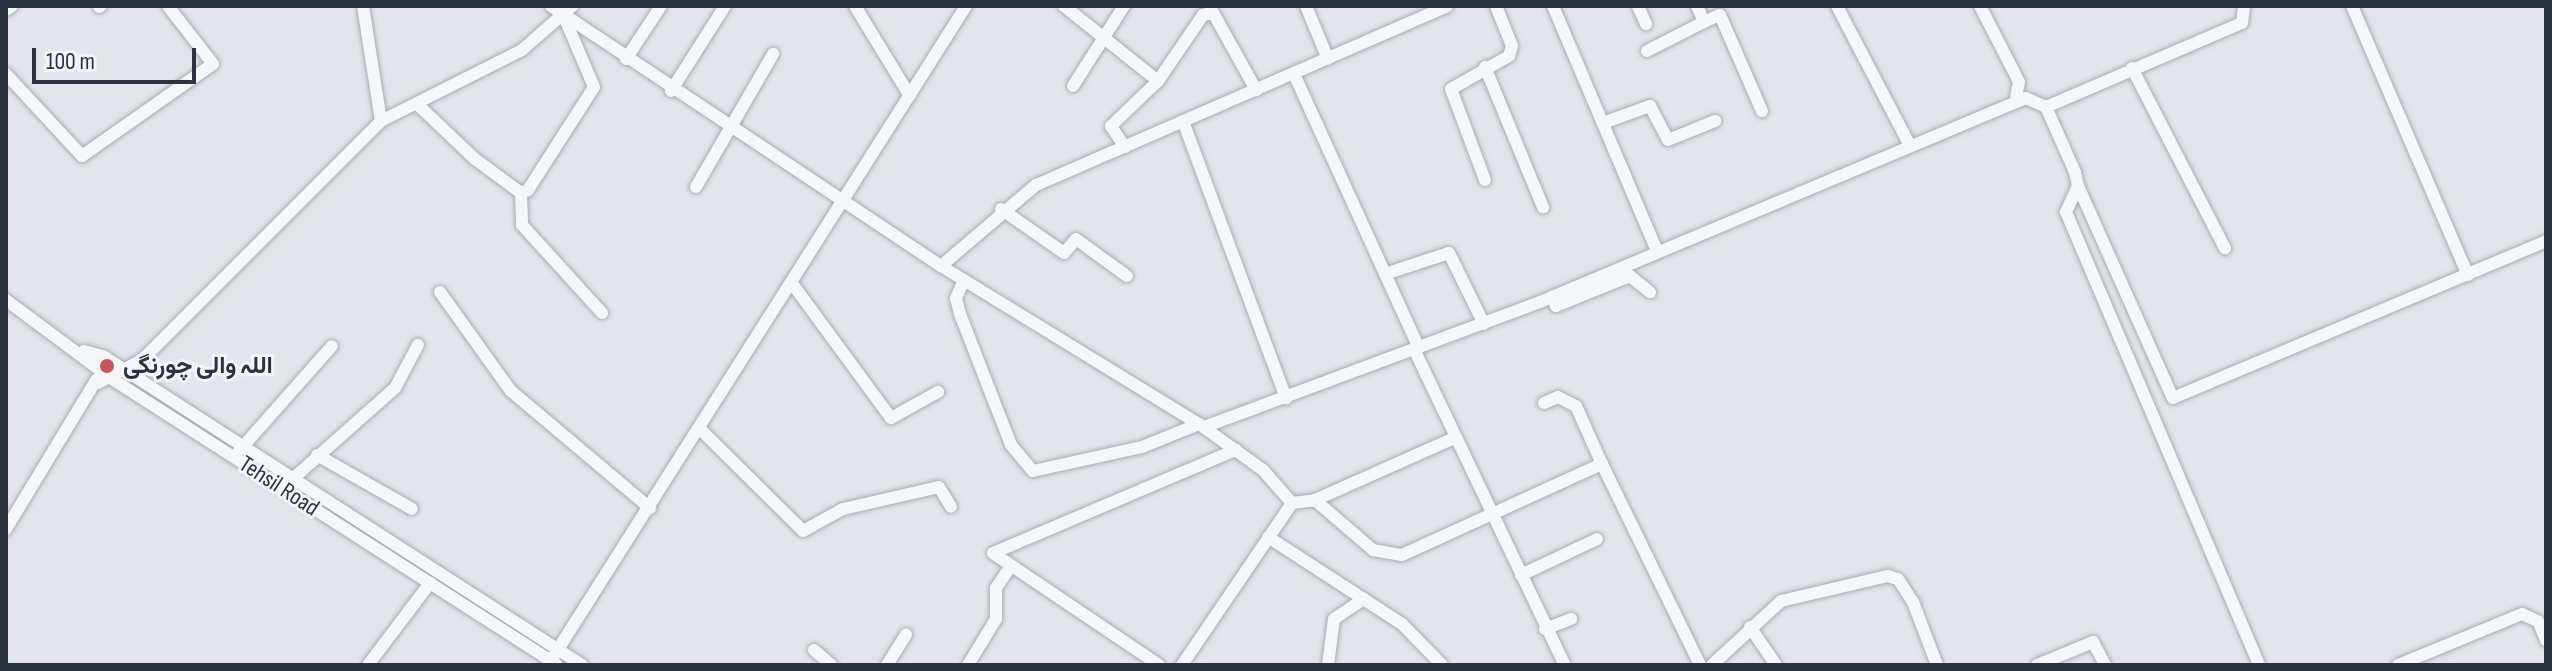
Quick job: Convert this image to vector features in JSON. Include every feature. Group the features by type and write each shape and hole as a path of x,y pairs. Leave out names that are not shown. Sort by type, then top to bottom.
{"street":[{"path":"6,10 12,6"},
{"path":"6,74 82,156 213,64 168,6"},
{"path":"363,6 381,121"},
{"path":"626,59 661,6"},
{"path":"671,91 725,6"},
{"path":"855,6 910,96"},
{"path":"554,660 966,6"},
{"path":"1064,6 1158,81"},
{"path":"1073,86 1124,6"},
{"path":"1306,6 1328,59"},
{"path":"941,266 1001,209 1125,147 1447,6"},
{"path":"1485,180 1451,89 1509,56 1512,46 1496,6"},
{"path":"1553,6 1657,251"},
{"path":"1638,6 1646,24"},
{"path":"1697,6 1704,22"},
{"path":"1837,6 1909,144"},
{"path":"1979,6 2019,82 2016,97"},
{"path":"964,280 956,298 960,314 1011,445 1033,471 1142,447 1286,398 1484,324 2016,97 2046,107 2242,23 2247,6"},
{"path":"2352,6 2468,275"},
{"path":"1125,147 1111,126 1158,81 1203,15 1211,9 1256,90"},
{"path":"562,10 626,59 732,131 941,266 1202,426 1236,450 1292,503"},
{"path":"98,383 142,360 381,121 522,50 562,10"},
{"path":"521,193 547,170 594,87 562,10"},
{"path":"1647,51 1720,15 1762,111"},
{"path":"696,187 732,131 773,54"},
{"path":"1485,67 1543,207"},
{"path":"2132,68 2225,248"},
{"path":"1294,74 1385,274 1452,439 1565,665"},
{"path":"417,104 521,193 522,225 602,313"},
{"path":"1603,123 1650,106 1668,140 1715,121"},
{"path":"2046,107 2073,193 2259,665"},
{"path":"1183,121 1286,398"},
{"path":"2073,193 2173,398 2546,241"},
{"path":"1001,209 1064,253 1076,239 1127,276"},
{"path":"1385,274 1449,253 1484,324"},
{"path":"1552,297 1556,306 1630,276 1650,292"},
{"path":"791,282 891,418 938,392"},
{"path":"440,292 511,391 650,508"},
{"path":"6,300 554,660 582,665"},
{"path":"288,484 395,388 418,345"},
{"path":"238,452 332,346"},
{"path":"6,529 98,383 100,362"},
{"path":"1544,403 1558,397 1576,406 1700,665"},
{"path":"700,429 803,531 843,509 939,487 951,507"},
{"path":"1201,665 1185,661 1292,503 1315,500 1452,439"},
{"path":"1159,665 1011,566 994,550 1236,450"},
{"path":"317,455 412,509"},
{"path":"1315,500 1382,555 1402,555 1602,464"},
{"name":"Tehsil Road","path":"288,484 430,583 554,660"},
{"path":"1268,537 1428,643 1442,665"},
{"path":"1521,575 1597,539"},
{"path":"968,665 996,619 996,588 1011,566"},
{"path":"1712,665 1769,609 1808,591 1888,576 1898,579 1913,602 1937,665"},
{"path":"368,665 430,583"},
{"path":"1328,665 1334,619 1364,599"},
{"path":"2398,665 2522,614 2538,621 2546,640"},
{"path":"1545,629 1571,619"},
{"path":"1750,627 1776,665"},
{"path":"887,665 906,635"},
{"path":"2037,665 2093,642 2105,665"},
{"path":"814,650 831,665"}],"place":[{"name":"اللہ والی چورنگی","path":"107,366"}]}
